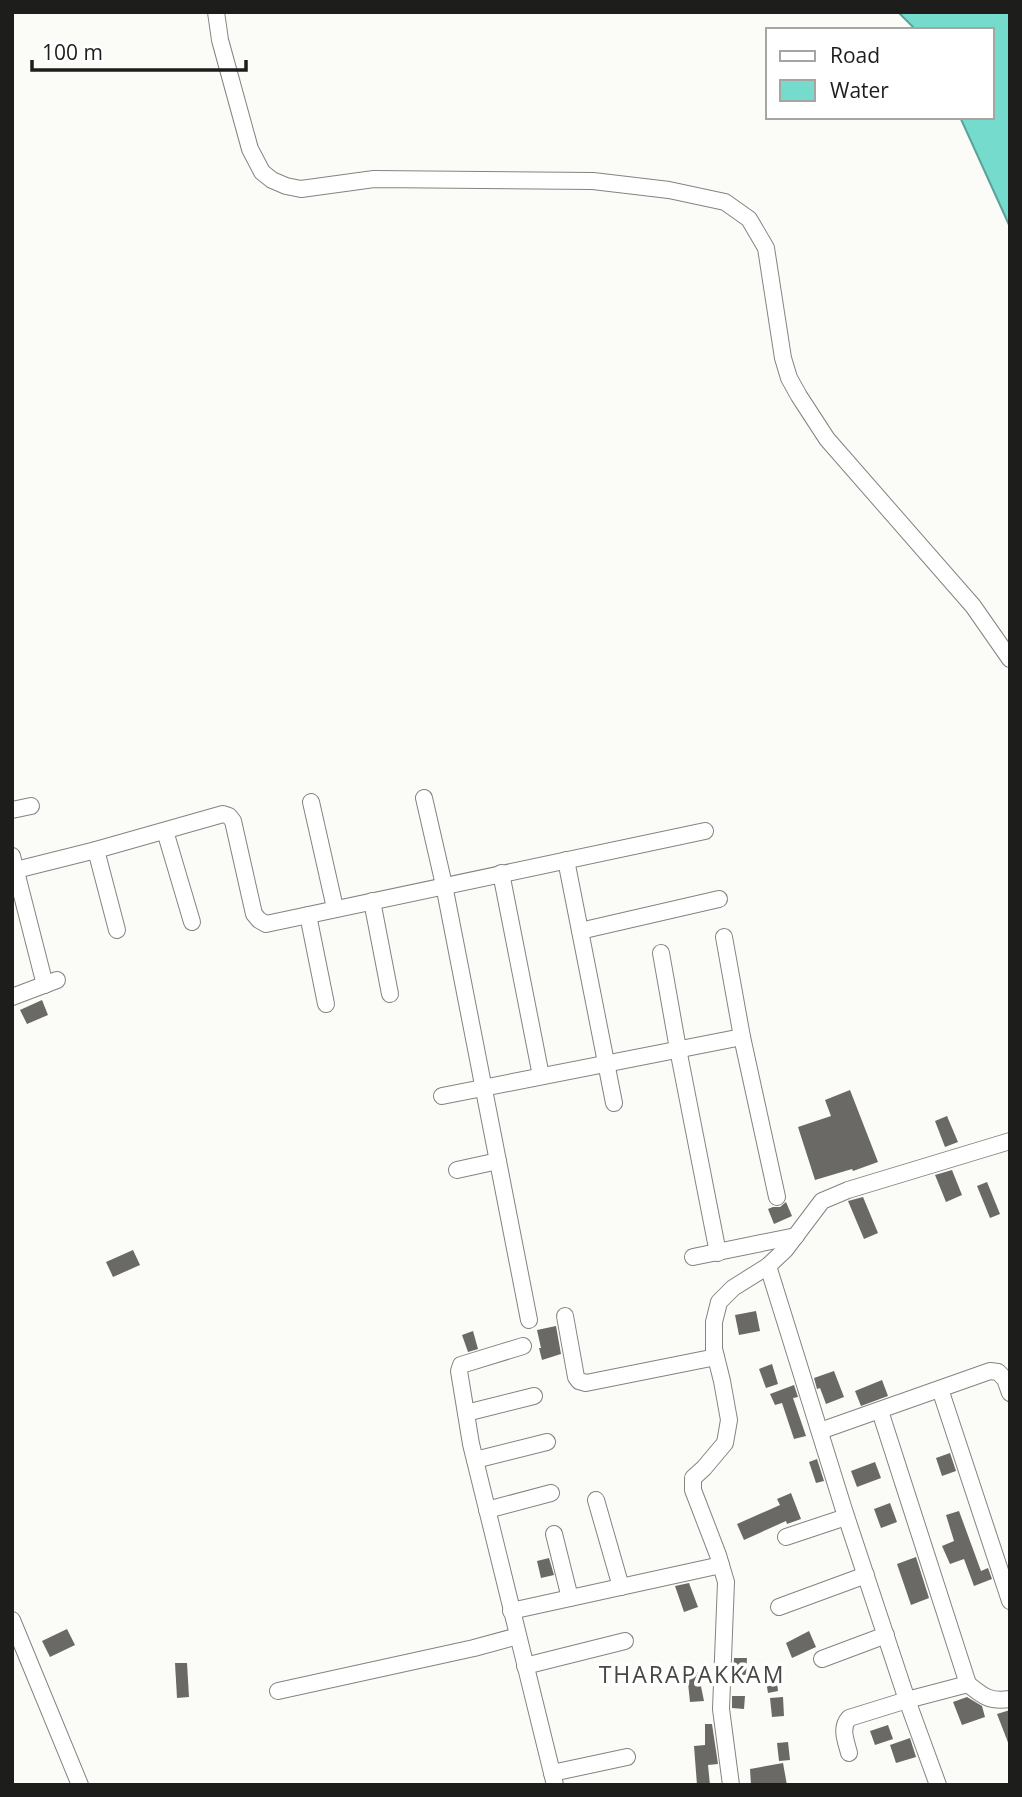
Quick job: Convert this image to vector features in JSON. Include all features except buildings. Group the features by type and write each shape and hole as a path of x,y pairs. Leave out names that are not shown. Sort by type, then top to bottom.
{"street":[{"path":"216,12 220,40 250,149 262,172 286,186 301,189 374,179 593,181 669,190 725,202 749,219 766,248 783,358 789,378 799,396 827,439 973,606 1010,659"},
{"path":"424,798 444,886 529,1320"},
{"path":"311,802 335,908"},
{"path":"12,810 31,806"},
{"path":"12,997 51,983 13,866 96,850 223,814 233,821 254,914 266,924 705,831"},
{"path":"165,831 192,922"},
{"path":"96,850 117,930"},
{"path":"566,860 614,1103"},
{"path":"501,873 541,1076"},
{"path":"580,931 719,899"},
{"path":"372,901 390,993"},
{"path":"308,915 326,1004"},
{"path":"724,937 777,1197"},
{"path":"661,953 718,1253"},
{"path":"442,1096 743,1037"},
{"path":"731,1785 721,1709 726,1582 693,1490 693,1478 725,1443 729,1420 714,1349 714,1322 719,1302 733,1288 768,1266 796,1236 822,1201 848,1190 1010,1141"},
{"path":"457,1170 498,1161"},
{"path":"692,1257 796,1236"},
{"path":"768,1266 846,1517 938,1785"},
{"path":"565,1316 576,1377 586,1383 716,1357"},
{"path":"523,1346 461,1365 459,1371 475,1460 553,1779 627,1757"},
{"path":"820,1431 990,1371 998,1372 1005,1379 1010,1393"},
{"path":"940,1389 1010,1601"},
{"path":"466,1413 534,1396"},
{"path":"880,1410 968,1684 986,1698 1010,1699"},
{"path":"475,1460 547,1442"},
{"path":"487,1510 551,1493"},
{"path":"596,1500 621,1587"},
{"path":"786,1537 846,1517"},
{"path":"554,1534 570,1598"},
{"path":"512,1611 720,1565"},
{"path":"779,1607 866,1575"},
{"path":"12,1620 80,1785"},
{"path":"822,1659 886,1635"},
{"path":"278,1691 518,1636"},
{"path":"525,1666 625,1642"},
{"path":"849,1753 844,1730 849,1718 968,1684"}],"water":[{"path":"898,12 1010,12 1010,227 961,119 994,119 994,28 914,28"}],"district":[{"name":"THARAPAKKAM","path":"692,1674"}]}
